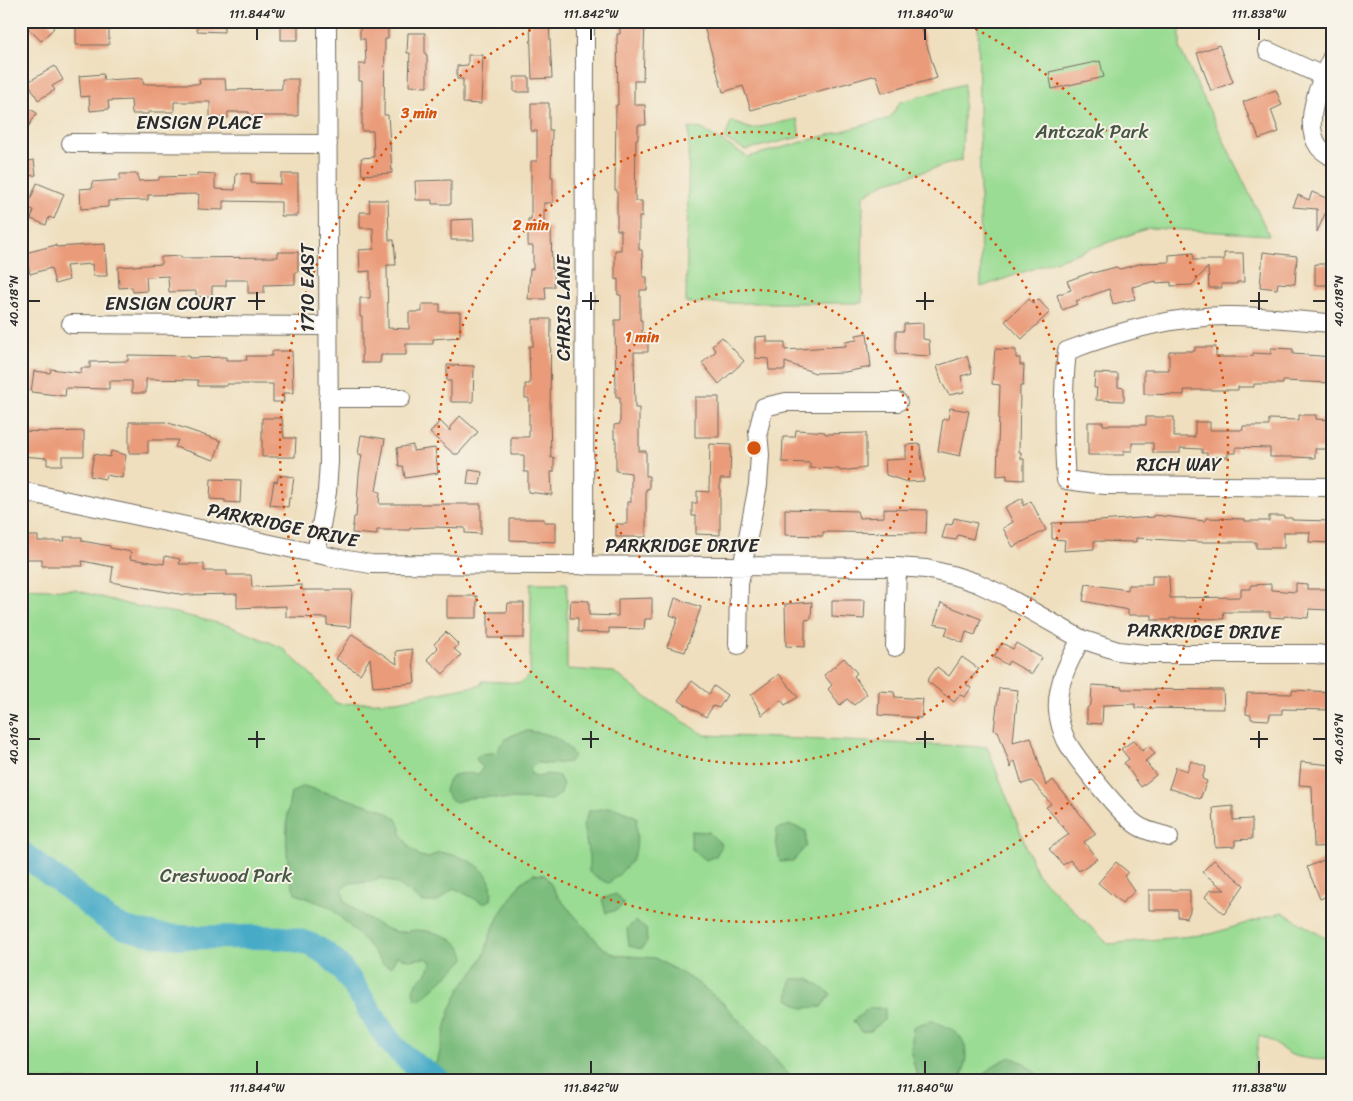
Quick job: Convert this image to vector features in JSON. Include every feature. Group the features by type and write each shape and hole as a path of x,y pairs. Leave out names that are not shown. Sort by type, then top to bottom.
{"street":[{"name":"1710 EAST","path":"316,554 327,492 327,21"},
{"name":"CHRIS LANE","path":"584,566 585,21"},
{"path":"1268,51 1323,76"},
{"path":"1332,57 1316,93 1313,120 1313,135 1320,147 1332,157"},
{"name":"ENSIGN PLACE","path":"71,143 328,144"},
{"name":"RICH WAY","path":"1332,323 1231,316 1192,318 1157,324 1101,338 1067,351 1063,384 1063,441 1066,480 1105,485 1332,487"},
{"name":"ENSIGN COURT","path":"71,324 328,326"},
{"path":"328,398 401,398"},
{"path":"738,645 738,584 744,550 755,510 760,456 758,431 764,407 786,402 898,402"},
{"name":"PARKRIDGE DRIVE","path":"21,492 371,564 926,569 952,574 977,583 1005,596 1081,639 1118,650 1145,654 1316,654 1332,656"},
{"path":"894,647 897,568"},
{"path":"1081,639 1062,677 1059,693 1060,725 1066,740 1121,811 1139,827 1169,837"}],"green space":[{"name":"Antczak Park","path":"978,21 1180,21 1180,49 1269,235 1149,228 981,287"},
{"path":"964,84 962,160 884,183 863,196 862,303 686,303 689,128 702,129 748,157 890,118 900,102"},
{"path":"797,119 800,137 745,150 725,139 731,121 751,129"},
{"name":"Crestwood Park","path":"531,583 567,583 567,669 614,672 651,701 705,735 987,747 1037,874 1108,944 1211,934 1282,912 1332,942 1332,1058 1317,1060 1293,1055 1259,1036 1253,1080 1044,1080 1041,1077 985,1074 986,1080 960,1080 965,1070 911,1053 918,1080 21,1080 21,588 75,590 130,605 176,613 230,626 281,647 319,682 335,702 339,704 397,701 481,685 482,681 521,683 530,674"},
{"path":"528,731 555,738 564,744 574,756 569,762 538,763 530,768 531,774 539,777 547,774 559,776 563,785 561,794 551,800 488,797 469,798 456,802 450,799 445,792 449,780 462,774 479,774 483,767 478,763 476,757 498,752 499,747 505,740"},
{"path":"304,786 381,809 396,818 401,827 401,834 410,848 420,856 429,858 438,852 468,860 484,871 489,879 492,889 491,900 483,903 454,888 437,902 423,902 398,884 381,878 369,882 350,883 342,888 345,902 370,920 384,927 398,932 417,930 440,934 454,941 459,946 465,959 423,998 416,1000 413,991 418,982 427,973 431,962 426,958 409,960 397,956 391,967 383,964 365,941 330,907 296,894 289,872 287,830 291,793"},
{"path":"612,807 637,817 637,840 631,862 609,883 589,872 589,856 583,826 589,811"},
{"path":"791,825 806,831 806,846 793,861 780,862 776,841 777,829"},
{"path":"691,831 709,832 722,845 716,856 706,860 691,848"},
{"path":"533,874 545,875 560,899 602,947 616,955 655,958 695,981 722,1002 794,1080 423,1080 437,1063 450,1010 461,987 476,969 485,953 490,934 501,912 521,883"},
{"path":"616,894 624,904 617,910 606,913 602,899"},
{"path":"635,921 646,929 647,942 641,949 629,946 627,929"},
{"path":"791,979 809,979 831,994 821,1007 802,1008 788,999"},
{"path":"869,1008 885,1008 884,1020 871,1031 861,1032 853,1021"},
{"path":"931,1020 953,1030 959,1035 965,1045 966,1057 960,1080 918,1080 911,1053 913,1027"},
{"path":"1010,1057 1024,1063 1044,1080 986,1080 985,1074 996,1064"}],"building":[{"path":"21,21 47,21 54,28 41,41"},
{"path":"109,21 109,45 76,45 76,22"},
{"path":"197,21 224,21 224,32 197,31"},
{"path":"281,21 298,21 298,40 281,40"},
{"path":"360,21 388,21 388,39 385,39 384,115 388,115 392,173 362,175 361,158 374,157 373,131 362,131 362,81 359,81 359,64 366,64 365,39 360,39"},
{"path":"530,21 549,21 552,78 532,79"},
{"path":"620,21 645,21 643,81 634,81 634,105 645,105 646,125 638,125 638,139 636,139 635,201 642,201 642,217 639,217 639,250 642,250 643,277 647,277 647,290 640,290 640,320 642,320 642,335 648,335 648,352 634,352 635,408 639,408 639,451 646,451 646,476 649,476 649,489 646,489 646,537 616,537 616,524 627,524 627,502 631,502 631,473 616,471 616,439 614,439 614,425 620,424 620,397 616,397 615,320 621,320 621,295 618,295 618,279 615,279 615,250 621,250 621,230 617,230 617,190 615,190 616,105 618,105 617,34 620,34"},
{"path":"727,21 902,21 904,27 920,23 937,78 882,93 876,75 751,110 743,86 723,92 704,27"},
{"path":"408,33 425,33 427,87 409,86 410,53 407,53"},
{"path":"1219,45 1233,82 1211,91 1197,53"},
{"path":"468,55 483,55 481,104 463,103 463,79 457,79 457,66 468,65"},
{"path":"1100,61 1104,77 1052,89 1049,72"},
{"path":"55,66 63,80 52,86 55,90 38,100 28,82"},
{"path":"103,74 104,80 143,78 143,84 200,84 199,79 225,79 226,90 282,89 282,79 298,79 298,116 249,116 249,112 228,112 228,118 210,118 210,102 174,102 174,112 132,114 131,100 108,101 109,109 90,111 89,96 81,97 79,76"},
{"path":"514,77 529,77 529,92 514,92"},
{"path":"1276,90 1282,105 1271,110 1279,132 1259,139 1243,102"},
{"path":"531,103 549,103 549,130 552,130 551,177 553,177 553,203 544,203 544,227 551,227 554,287 545,287 546,299 528,299 530,269 533,269 533,246 528,246 528,219 531,219 531,161 537,161 537,131 531,131"},
{"path":"21,104 37,113 21,138"},
{"path":"34,160 36,175 21,177 21,162"},
{"path":"197,173 215,174 215,189 235,190 236,173 251,174 251,183 281,184 281,174 298,174 298,216 281,216 281,202 223,201 223,210 198,209 199,194 148,195 148,200 108,201 108,207 81,209 80,189 93,188 92,182 120,180 120,174 138,174 138,181 159,180 159,177 197,176"},
{"path":"451,180 451,204 432,204 432,200 416,200 415,181"},
{"path":"37,183 64,194 54,219 49,217 46,225 31,219 34,210 27,208"},
{"path":"1312,192 1331,200 1317,232 1317,209 1293,207 1298,195 1309,200"},
{"path":"369,200 388,200 389,240 394,240 396,265 387,265 388,328 409,329 409,312 422,312 422,304 440,304 440,312 460,312 460,337 433,339 433,344 406,344 406,355 381,355 380,363 362,363 360,298 370,298 370,271 360,272 359,250 374,249 373,228 360,228 360,212 370,212"},
{"path":"473,219 474,240 451,240 451,220"},
{"path":"105,244 107,276 93,276 92,264 66,266 69,280 55,284 51,268 30,274 25,253 56,245 56,247"},
{"path":"278,252 298,252 298,272 295,272 295,284 264,285 264,293 248,293 248,280 226,280 226,286 212,286 212,296 196,297 196,291 169,292 168,276 146,277 147,291 133,292 132,287 119,288 118,267 161,264 161,257 278,257"},
{"path":"1263,252 1297,256 1295,284 1278,283 1277,289 1260,287"},
{"path":"1193,253 1194,260 1224,260 1224,253 1243,253 1244,282 1221,284 1222,288 1209,288 1208,267 1192,285 1171,286 1171,282 1156,283 1156,281 1132,287 1135,299 1113,304 1109,289 1076,301 1078,304 1062,310 1057,295 1071,290 1067,281 1092,272 1116,267 1120,269 1143,263 1169,262 1169,255"},
{"path":"1315,264 1332,264 1332,285 1315,285"},
{"path":"1029,299 1033,304 1038,299 1050,312 1022,339 1005,321"},
{"path":"533,319 551,319 551,458 554,457 554,472 551,472 552,495 528,492 528,472 524,472 524,455 511,455 511,437 529,437 529,398 525,398 525,384 530,384 529,346 533,346"},
{"path":"923,323 923,339 929,340 930,356 896,354 896,331 904,331 904,324"},
{"path":"867,333 871,367 845,372 815,373 785,362 785,370 769,370 768,359 755,358 755,337 767,336 767,342 785,342 785,350 846,346 845,342 857,340 856,335"},
{"path":"722,337 744,361 719,384 702,363 716,351 712,346"},
{"path":"1195,347 1216,347 1216,357 1245,357 1253,356 1253,353 1271,354 1271,348 1293,349 1293,354 1332,357 1332,383 1283,381 1283,384 1254,384 1254,387 1238,387 1238,390 1184,390 1184,395 1144,394 1144,370 1169,370 1169,351 1195,351"},
{"path":"995,349 1016,350 1016,358 1020,358 1020,365 1024,365 1023,386 1020,386 1019,452 1021,452 1021,459 1024,459 1024,480 1007,479 1007,475 997,476 1000,385 992,384"},
{"path":"272,351 292,351 293,393 283,393 284,402 273,402 273,384 198,386 198,380 146,379 146,393 132,393 132,381 109,381 109,389 66,388 65,396 31,392 34,371 50,373 51,369 81,373 81,368 90,368 90,362 128,361 128,355 189,356 189,358 226,357 226,360 247,360 246,356 272,356"},
{"path":"967,356 972,373 961,376 964,392 949,395 942,383 937,366"},
{"path":"447,365 474,366 473,402 451,402 451,381 447,381"},
{"path":"1095,373 1118,374 1118,387 1124,388 1124,401 1096,400 1097,388 1094,388"},
{"path":"695,397 719,397 719,437 695,437"},
{"path":"950,408 969,411 960,456 938,451 943,419 948,419"},
{"path":"1299,415 1316,415 1316,419 1332,420 1332,449 1315,449 1315,458 1270,457 1270,448 1236,447 1236,453 1228,453 1228,457 1207,457 1207,453 1202,453 1202,449 1180,448 1180,453 1153,453 1153,443 1132,443 1132,451 1124,451 1124,455 1088,455 1088,422 1103,422 1103,425 1146,425 1146,417 1174,417 1174,437 1195,437 1195,422 1210,422 1210,430 1243,430 1243,426 1269,426 1269,419 1299,420"},
{"path":"460,416 478,432 458,454 454,454 430,433 440,421 450,431 450,427"},
{"path":"262,418 282,418 284,438 296,438 295,457 262,457"},
{"path":"129,422 166,422 221,441 214,460 175,447 178,440 148,440 148,453 129,453"},
{"path":"796,430 825,432 825,434 866,433 866,468 840,471 839,469 810,468 810,463 782,462 783,437 795,437"},
{"path":"21,431 84,431 84,456 62,456 62,465 47,465 47,458 21,456"},
{"path":"361,435 385,439 376,491 380,492 379,504 481,504 481,534 465,533 465,528 434,527 410,528 410,530 377,530 377,535 352,533 354,517 356,517 362,455 358,454"},
{"path":"710,444 731,445 730,479 720,479 720,535 696,534 696,516 692,516 692,503 697,503 697,491 709,492"},
{"path":"920,444 924,481 907,482 886,475 885,460 906,459 906,445"},
{"path":"413,445 413,451 435,448 438,473 405,478 403,466 399,466 397,448"},
{"path":"111,451 126,455 122,478 106,475 105,479 90,476 94,454 110,457"},
{"path":"469,470 482,472 480,485 467,484"},
{"path":"279,475 294,477 288,507 270,505 274,481 277,482"},
{"path":"211,479 241,480 240,503 210,499"},
{"path":"1023,498 1023,506 1031,501 1046,530 1013,547 1003,528 1013,522 1005,507"},
{"path":"785,509 857,511 859,518 884,517 884,509 927,510 926,533 823,532 823,536 785,535"},
{"path":"1154,515 1205,521 1206,518 1269,521 1269,516 1284,516 1284,518 1292,518 1292,520 1332,521 1332,543 1309,542 1310,532 1284,532 1284,548 1256,548 1256,542 1199,542 1136,538 1136,542 1094,541 1094,549 1064,551 1065,540 1052,539 1052,523 1154,517"},
{"path":"954,518 977,523 973,539 958,535 956,540 942,538 946,524 952,525"},
{"path":"510,519 544,519 544,522 556,522 556,542 510,540"},
{"path":"21,536 38,536 38,541 65,541 64,537 82,537 82,541 131,552 130,559 164,564 165,556 180,559 179,564 204,564 204,571 227,571 227,575 251,575 252,587 302,585 302,590 352,590 350,627 327,625 327,618 286,617 286,606 237,608 237,594 185,595 111,582 113,567 82,561 83,566 42,566 42,559 21,559"},
{"path":"1152,576 1169,576 1170,598 1241,597 1241,589 1251,589 1251,585 1271,584 1271,590 1296,592 1296,583 1307,584 1307,589 1328,589 1328,610 1309,609 1308,618 1270,617 1270,612 1223,612 1224,619 1170,618 1170,620 1152,620 1152,615 1128,615 1128,610 1083,601 1086,584 1128,590 1128,585 1152,585"},
{"path":"447,596 477,596 477,618 447,618"},
{"path":"652,598 652,619 645,619 644,629 609,628 609,633 578,632 578,618 570,618 571,600 589,601 589,615 618,616 618,599"},
{"path":"675,598 701,607 685,652 667,647 678,618 670,615"},
{"path":"832,600 865,600 864,619 832,617"},
{"path":"812,602 811,619 805,620 805,647 786,646 785,604"},
{"path":"508,603 524,603 524,638 488,638 488,612 507,612"},
{"path":"941,603 981,619 975,635 966,632 963,643 945,635 948,627 934,624"},
{"path":"446,632 459,645 454,649 461,655 443,674 427,659 438,648 434,644"},
{"path":"352,634 397,664 396,651 412,649 415,683 373,687 370,658 360,674 336,659"},
{"path":"1002,643 1013,649 1016,643 1042,658 1032,674 1009,661 1007,665 994,657"},
{"path":"962,657 979,669 966,684 971,688 965,697 960,695 954,702 927,681 937,667 949,676"},
{"path":"844,658 857,673 854,676 867,694 854,705 847,699 840,705 828,689 832,685 824,675"},
{"path":"779,674 798,697 785,705 781,700 762,715 751,695"},
{"path":"692,681 709,694 714,686 727,695 719,708 713,706 706,717 678,700"},
{"path":"1092,685 1122,687 1122,689 1223,690 1224,709 1135,708 1135,704 1103,705 1102,724 1087,723 1087,708 1091,704"},
{"path":"999,688 1018,690 1013,742 1031,737 1046,786 1053,780 1096,834 1084,842 1097,859 1079,871 1070,860 1063,865 1049,849 1069,834 1046,807 1051,804 1032,781 1022,784 1015,761 1012,762 1011,768 998,731 994,730"},
{"path":"1292,690 1332,692 1332,710 1282,709 1282,714 1270,714 1269,720 1251,719 1251,715 1246,714 1247,693 1292,694"},
{"path":"879,691 894,692 895,697 923,699 921,718 878,715"},
{"path":"1134,740 1142,751 1149,746 1155,754 1145,761 1156,775 1141,787 1124,763 1129,759 1121,749"},
{"path":"1191,761 1206,767 1202,779 1207,781 1200,799 1169,788 1176,767 1187,771"},
{"path":"1301,762 1332,765 1332,846 1314,847 1312,786 1299,785"},
{"path":"1233,806 1233,820 1252,819 1252,839 1235,840 1235,846 1215,847 1213,808"},
{"path":"1214,860 1244,885 1224,914 1205,897 1210,890 1225,890 1202,872"},
{"path":"1324,860 1332,876 1332,894 1320,899 1307,867"},
{"path":"1116,862 1128,872 1124,876 1135,891 1122,903 1098,883"},
{"path":"1149,890 1190,890 1190,911 1187,918 1178,917 1178,910 1149,910"}],"waterway":[{"path":"21,852 102,915 122,927 157,935 293,939 319,949 331,957 341,968 393,1045 408,1060 438,1080"}]}
